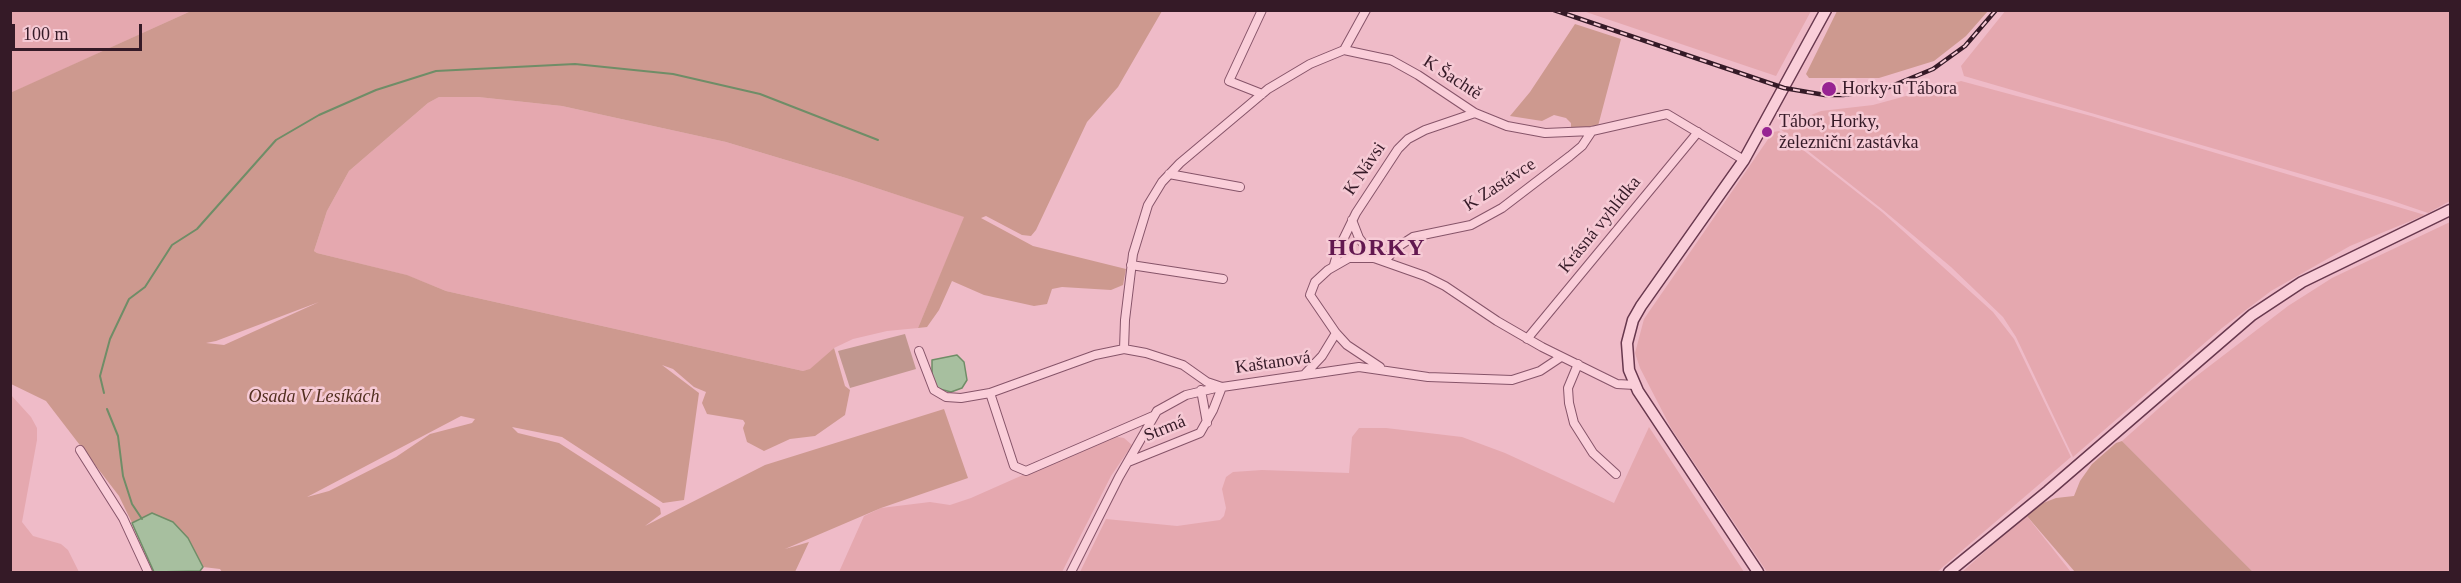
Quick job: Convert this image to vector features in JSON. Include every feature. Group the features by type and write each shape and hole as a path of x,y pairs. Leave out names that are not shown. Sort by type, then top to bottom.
{"street":[{"path":"1262,10 1228,81 1262,94"},
{"path":"1124,349 1131,265 1140,226 1148,205 1169,174 1262,94 1300,69 1344,50 1366,10"},
{"path":"1758,573 1635,385 1629,370 1626,352 1628,334 1633,320 1658,280 1744,160 1826,10"},
{"name":"K Šachtě","path":"1344,50 1391,60 1418,75 1475,114 1507,126 1545,133 1592,131 1667,114 1744,160"},
{"name":"K Návsi","path":"1385,370 1351,349 1313,302 1310,292 1316,282 1334,265 1352,220 1367,194 1403,143 1425,130 1475,114"},
{"name":"K Zastávce","path":"1385,261 1396,248 1413,237 1471,225 1502,208 1582,146 1592,131"},
{"name":"Krásná vyhlídka","path":"1527,339 1698,132"},
{"path":"1169,174 1240,187"},
{"path":"1949,573 2252,315 2302,282 2451,210"},
{"name":"K Návsi","path":"1352,220 1359,238 1374,258"},
{"path":"1334,265 1349,258 1374,258 1385,261 1446,286 1491,318 1561,357 1617,384 1635,385"},
{"path":"1131,265 1223,279"},
{"path":"1304,376 1322,356 1336,333"},
{"name":"Kaštanová","path":"919,351 929,381 937,393 961,398 990,393 1095,355 1124,349 1146,352 1183,365 1207,381 1222,387 1359,367 1428,377 1512,380 1540,371 1561,357"},
{"path":"1578,364 1568,388 1574,423 1593,453 1616,474"},
{"path":"990,393 1014,466 1026,471 1153,416 1171,402 1201,390 1222,387"},
{"name":"Strmá","path":"1128,462 1194,437 1207,423 1222,387"},
{"path":"1201,390 1207,423"},
{"path":"1071,573 1153,416"},
{"path":"80,450 123,518 148,573"}],"shaded area":[{"path":"1811,10 1776,76 1583,11"},
{"path":"2006,10 2450,11 2450,201 2428,213 2387,199 1964,76 1961,66"},
{"path":"10,11 191,11 11,93"},
{"path":"1961,81 2091,116 2425,215 2350,246 2271,291 2222,328 2073,457 2016,337 2003,317 1951,267 1779,128 1821,111 1873,105"},
{"path":"439,97 562,106 726,142 965,217 918,328 887,331 853,339 834,348 810,370 803,371 446,291 406,275 314,251 327,211 349,171 428,103"},
{"path":"1779,131 1882,212 1993,312 2014,339 2071,457 1937,572 1767,572 1671,428 1640,368 1635,353 1644,319 1773,132"},
{"path":"2450,222 2450,572 2253,572 2122,441 2186,384 2288,306 2332,278"},
{"path":"905,334 916,369 850,388 838,351"},
{"path":"957,355 964,362 967,380 962,388 951,392 936,388 932,381 932,360"},
{"path":"11,395 31,417 37,428 37,440 22,522 33,536 61,544 68,550 79,572 11,572"},
{"path":"1649,427 1744,572 1080,572 1106,519 1177,526 1220,520 1226,508 1222,489 1226,477 1233,472 1262,470 1349,473 1352,437 1359,428 1386,428 1462,437 1505,453 1614,503"},
{"path":"1111,436 1124,438 1132,445 1111,476 1062,572 839,572 864,516 881,508 930,502 950,505 971,498"},
{"path":"152,513 173,522 188,538 203,567 200,571 154,572 132,523"},
{"path":"2026,515 2071,572 1962,572"}],"green space":[{"path":"1837,10 1988,11 1966,36 1934,61 1879,78 1809,78 1806,74"},
{"name":"Osada V Lesíkách","path":"191,11 1162,11 1118,87 1087,122 1036,230 1031,236 1022,235 986,216 981,218 1033,246 1126,269 1123,285 1111,290 1062,287 1052,289 1047,304 1034,306 984,295 952,281 939,310 927,327 918,328 964,217 726,142 562,106 478,97 439,97 428,103 349,171 327,211 314,251 317,253 407,275 446,291 803,371 810,369 834,348 845,386 850,390 845,415 815,436 790,439 764,451 747,442 743,420 707,414 702,403 706,392 694,387 673,369 662,365 699,393 684,500 663,503 562,437 512,427 518,433 559,443 660,508 661,514 645,526 765,465 944,409 968,478 881,508 785,549 809,542 795,572 222,572 220,569 203,567 188,538 140,518 132,523 119,496 46,401 11,384 10,93","holes":["319,302 224,345 206,343 216,341","461,416 475,419 472,423 430,434 396,457 329,491 307,497"]},
{"path":"1575,24 1621,39 1598,126 1571,129 1571,123 1566,118 1554,115 1542,121 1510,116 1530,92"},
{"path":"2122,441 2253,572 2075,572 2026,515 2043,503 2056,498 2074,496 2080,481 2092,464 2116,443"}],"waterway":[{"path":"104,393 100,376 110,339 129,299 145,287 172,245 197,229 276,140 319,115 376,90 436,71 575,64 673,74 760,94 878,140"},
{"path":"107,409 118,436 123,476 132,504 142,519"}],"railway":[{"path":"1554,10 1784,88 1825,95 1882,90 1933,69 1965,46 1996,10"}],"place":[{"name":"Horky u Tábora","path":"1829,89"},
{"name":"Tábor, Horky, železniční zastávka","path":"1767,132"}],"district":[{"name":"HORKY","path":"1377,249"}]}
